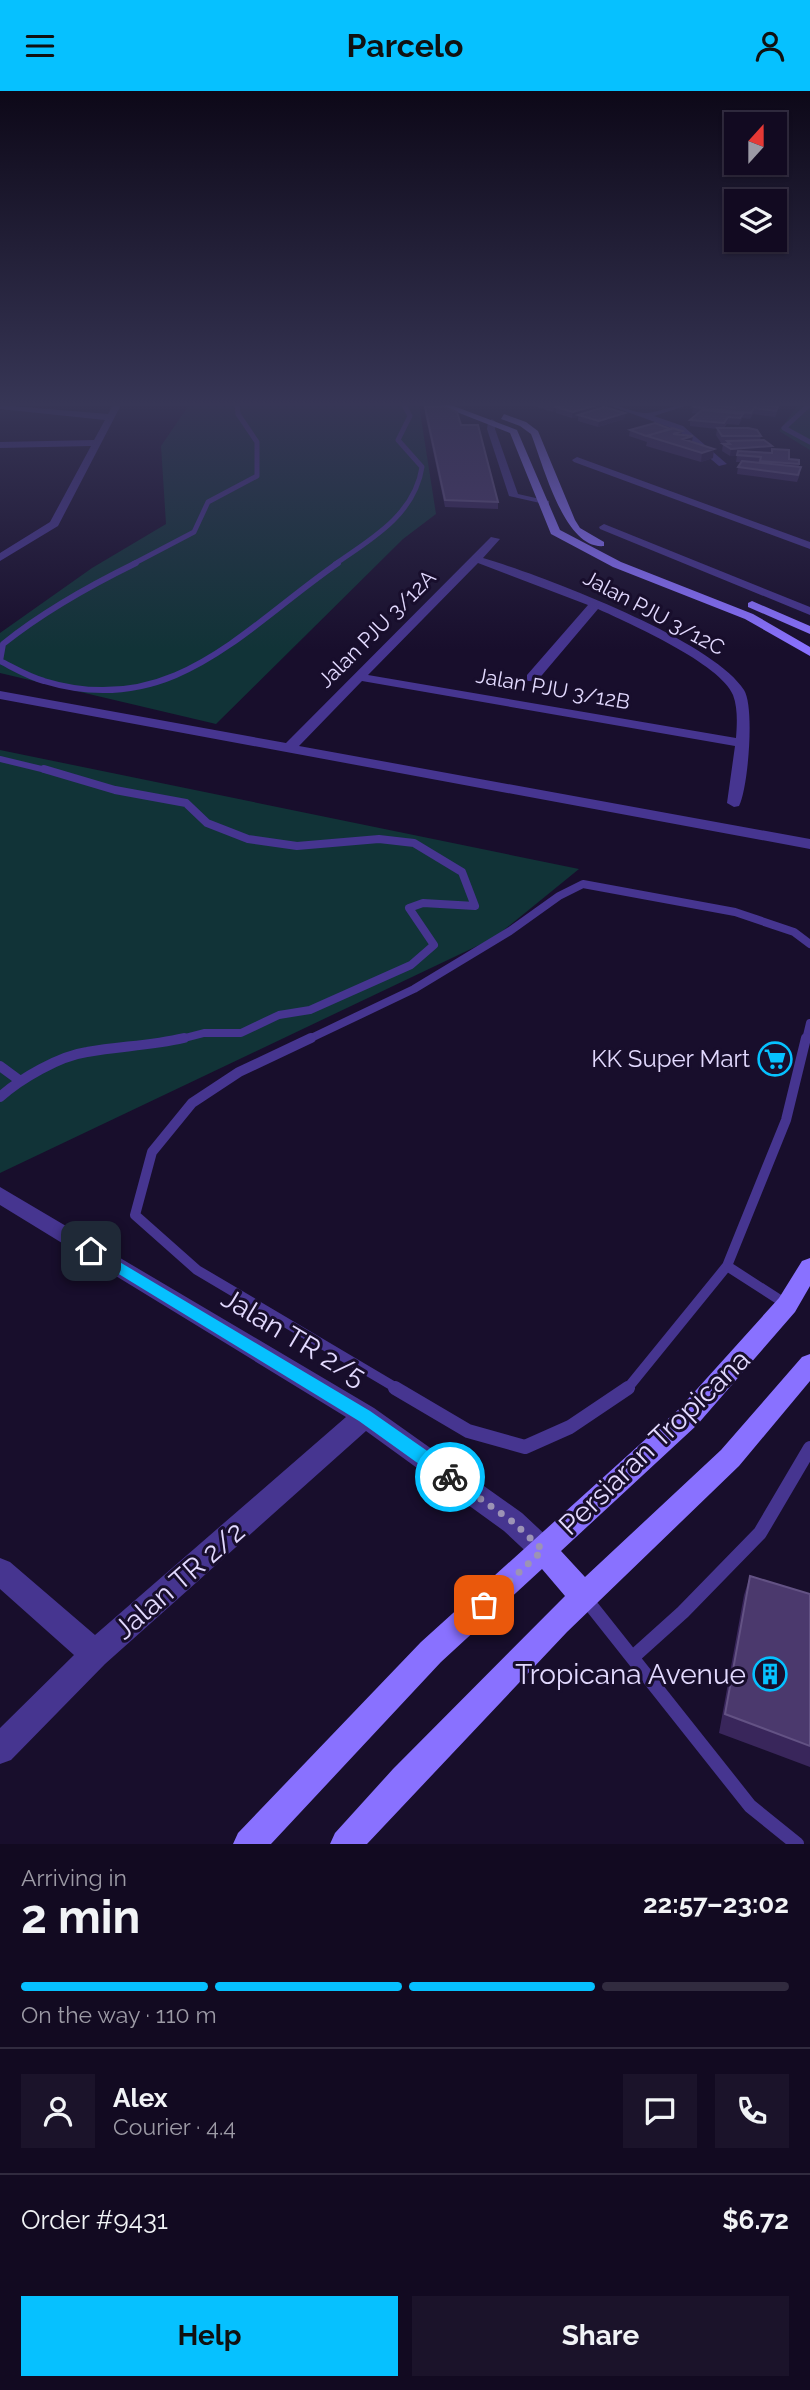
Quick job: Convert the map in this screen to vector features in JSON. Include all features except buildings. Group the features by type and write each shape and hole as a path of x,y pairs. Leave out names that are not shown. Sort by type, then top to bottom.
{"main road":[{"path":"538,487 549,522 555,532 569,541 767,624 810,652"},
{"path":"557,487 576,530 588,538 810,630"},
{"name":"Persiaran Tropicana","path":"249,1844 431,1652 688,1417 787,1305 810,1267"},
{"path":"346,1844 404,1780 584,1597 730,1458 810,1364"},
{"path":"543,1550 584,1597"}],"street":[{"path":"0,558 54,524 74,487"},
{"path":"511,487 514,496 545,503"},
{"path":"650,487 810,546"},
{"path":"604,527 810,611"},
{"name":"Jalan PJU 3/12A","path":"289,748 495,540"},
{"name":"Jalan PJU 3/12C","path":"476,559 507,568 596,604 693,654 726,675 739,692 743,720 734,803"},
{"path":"532,678 596,604"},
{"name":"Jalan PJU 3/12B","path":"359,677 740,743"},
{"path":"0,695 810,844"},
{"name":"Jalan TR 2/5","path":"0,1195 365,1416 513,1522 543,1550"},
{"name":"Jalan TR 2/2","path":"0,1749 95,1654 365,1416"},
{"path":"0,1571 95,1654"}],"lane":[{"path":"236,487 220,492 206,504 194,532 113,572 21,629 3,644 0,661 43,681 111,690 161,683 230,647 291,595 388,527 418,487"},
{"path":"0,759 14,760 116,790 186,803 207,823 248,839 297,846 379,839 414,843 461,872 475,906 423,903 409,908 420,920 434,945 411,965 310,1010 279,1016 241,1033 204,1033 147,1047 83,1052 19,1080 0,1097"},
{"path":"810,944 794,932 735,912 583,884 559,896 510,931 414,989 239,1072 192,1103 152,1152 135,1215 197,1270 447,1419 468,1431 525,1447 570,1427 624,1393 727,1266 786,1120 810,1023"},
{"path":"0,1066 19,1080"},
{"path":"727,1266 787,1305"},
{"path":"633,1657 683,1612 760,1533 810,1448"},
{"path":"584,1597 750,1806 797,1844"}],"green space":[{"path":"164,487 432,487 436,514 403,539 216,724 0,673 0,633 92,568 166,524"},
{"path":"0,750 579,869 494,938 0,1173"}],"way so far":[{"path":"450,1477 513,1522 543,1550 484,1605"}],"place":[{"name":"KK Super Mart","path":"775,1059"},
{"name":"Tropicana Avenue","path":"770,1674"}],"route":[{"path":"91,1251 365,1416 450,1477"}]}
